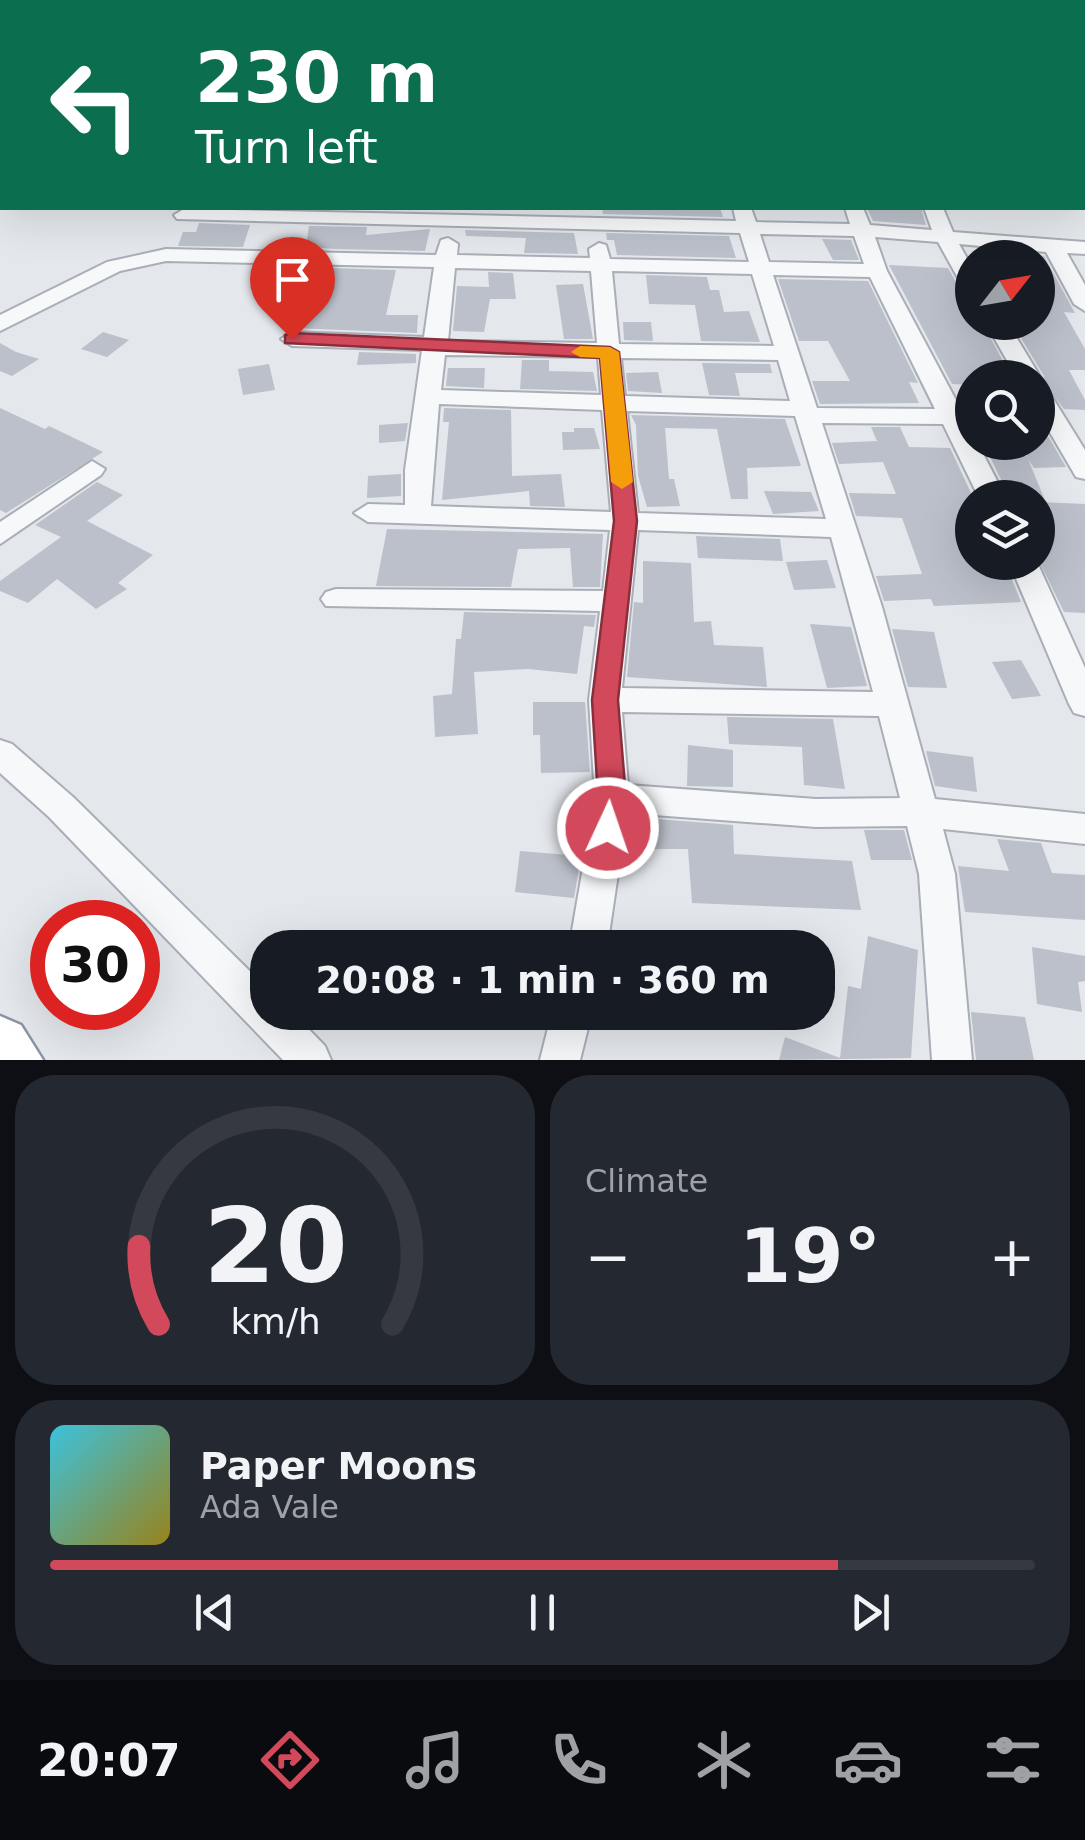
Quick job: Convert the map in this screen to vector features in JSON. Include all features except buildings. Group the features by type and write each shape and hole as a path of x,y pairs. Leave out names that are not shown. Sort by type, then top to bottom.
{"highway":[{"path":"0,1045 13,1060"}],"street":[{"path":"935,210 955,255"},
{"path":"166,255 185,211 858,219 965,240"},
{"path":"252,255 267,212"},
{"path":"418,512 418,470 438,346 449,214"},
{"path":"591,930 612,798 605,700 626,521 594,216"},
{"path":"746,218 842,528 937,874 952,1060"},
{"path":"858,219 877,272 984,480"},
{"path":"1055,246 1085,248"},
{"path":"1055,250 1085,304"},
{"path":"0,324 114,266 166,255 877,272"},
{"path":"292,339 610,352 788,353"},
{"path":"431,397 954,417"},
{"path":"1055,421 1085,471"},
{"path":"0,535 92,470"},
{"path":"368,513 842,528"},
{"path":"1030,580 1085,704"},
{"path":"336,599 616,601"},
{"path":"605,700 892,704"},
{"path":"0,753 61,807 311,1060"},
{"path":"612,798 816,813 921,812 1085,828"},
{"path":"560,1060 568,1030"}],"slow traffic":[{"path":"580,352 610,352 622,482"}],"route":[{"path":"292,339 438,344 437,348 610,352 626,521 605,700 612,798 608,828"}]}
